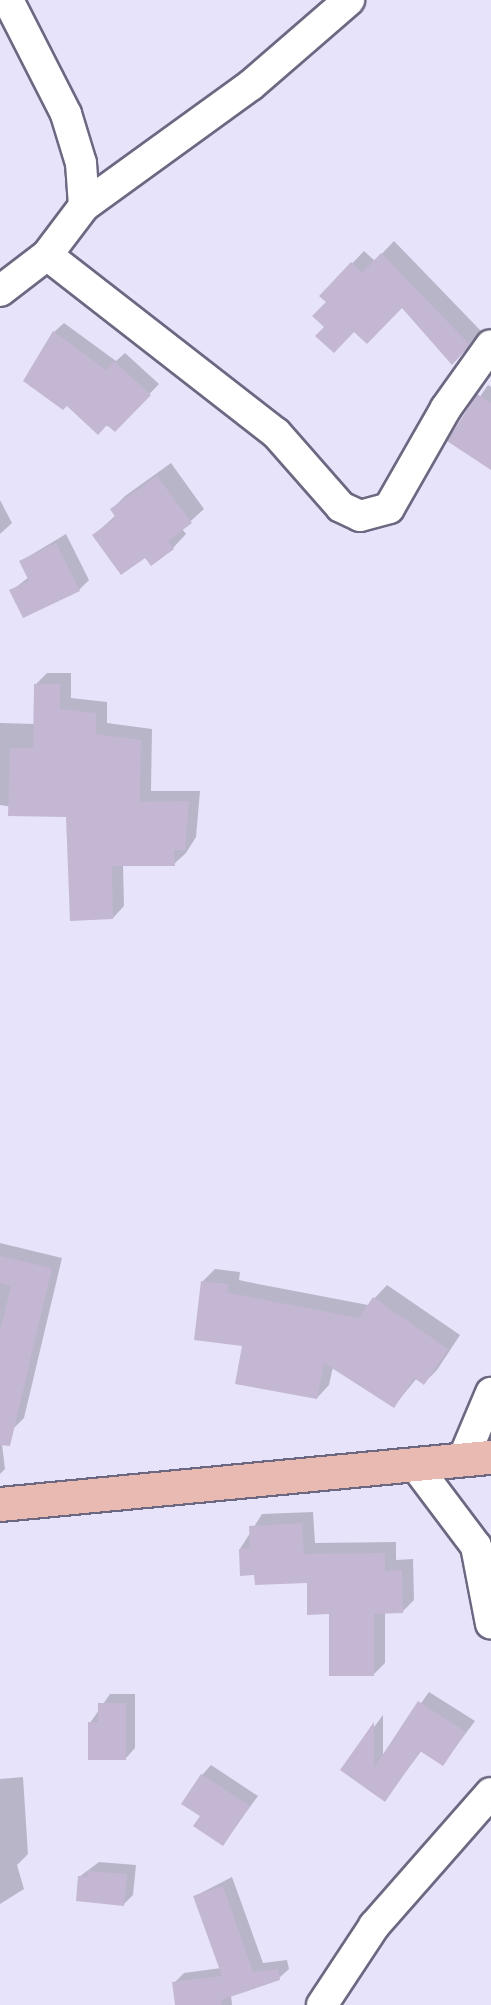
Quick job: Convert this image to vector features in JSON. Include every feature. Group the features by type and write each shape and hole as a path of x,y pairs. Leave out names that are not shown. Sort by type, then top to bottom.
{"main road":[{"path":"0,1504 477,1458"}],"street":[{"path":"8,0 66,114 81,163 84,206"},
{"path":"0,291 47,255 84,206 251,85 349,0"},
{"path":"47,255 276,433 341,507 360,516 389,508 446,408 491,345"},
{"path":"477,1458 491,1393"},
{"path":"416,1465 476,1546 491,1624"},
{"path":"322,2005 374,1926 491,1793"}],"building":[{"path":"381,253 470,345 452,365 402,308 367,344 354,332 334,353 315,336 324,327 312,316 326,302 319,296 351,262 362,273"},
{"path":"53,331 106,370 114,361 151,395 115,432 107,425 98,435 67,406 63,410 23,381"},
{"path":"477,394 491,403 491,470 447,441"},
{"path":"157,476 192,523 168,541 174,549 151,566 145,558 121,575 92,535 116,518 110,509"},
{"path":"56,543 80,591 23,618 9,590 29,581 19,561"},
{"path":"34,684 60,684 60,709 96,713 96,734 141,740 140,802 189,801 185,850 174,850 175,866 112,866 113,919 70,921 66,817 8,816 10,748 33,748"},
{"path":"0,1256 52,1268 10,1446 0,1445 0,1331 11,1286 0,1283"},
{"path":"201,1281 228,1284 227,1292 235,1294 359,1318 373,1297 448,1349 424,1385 414,1378 394,1408 324,1363 317,1399 235,1384 242,1346 194,1340"},
{"path":"302,1523 304,1554 385,1553 385,1571 402,1570 403,1613 374,1614 374,1676 329,1676 329,1614 307,1615 307,1583 255,1585 254,1575 240,1576 239,1549 250,1548 249,1526"},
{"path":"418,1701 466,1732 443,1766 420,1751 385,1802 340,1770 374,1722 374,1768"},
{"path":"98,1703 126,1703 126,1760 88,1760 88,1722 98,1722"},
{"path":"201,1774 250,1806 223,1846 193,1826 200,1816 181,1804"},
{"path":"88,1871 127,1874 124,1906 76,1901 78,1876 87,1877"},
{"path":"223,1886 253,1972 278,1969 280,1980 221,2000 222,2005 175,2005 172,1982 222,1976 193,1896"}]}
